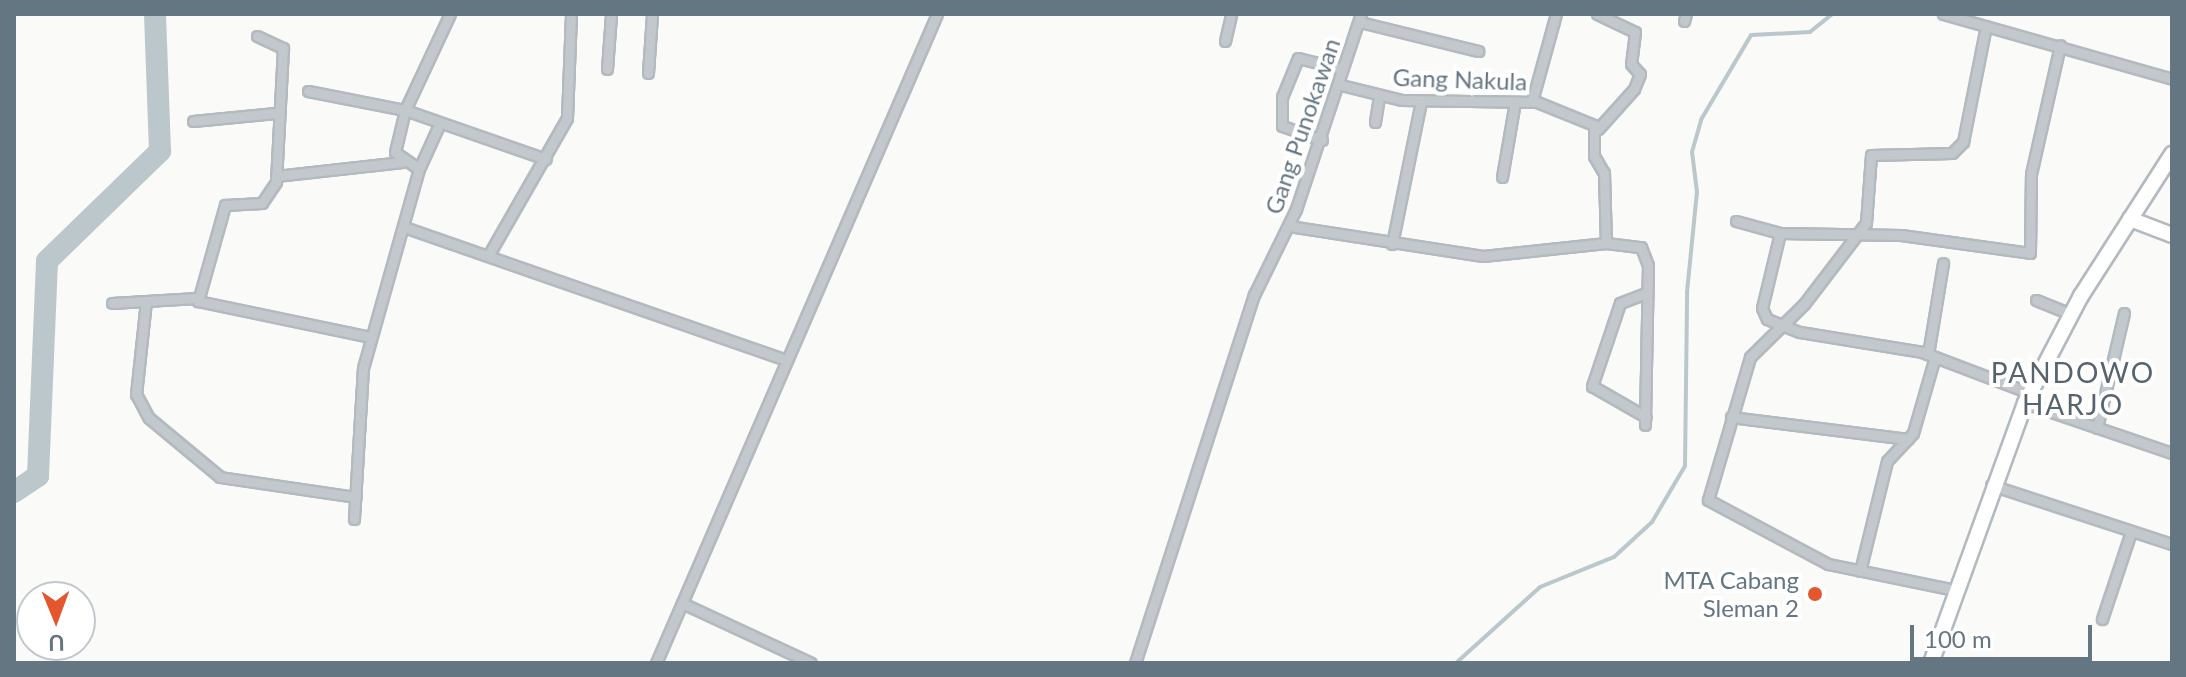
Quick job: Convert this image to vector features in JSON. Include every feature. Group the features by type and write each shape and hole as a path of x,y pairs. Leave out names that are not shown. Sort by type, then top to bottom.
{"main road":[{"path":"1931,663 1991,485 2028,398 2071,314 2172,154"},
{"path":"2130,219 2172,235"}],"street":[{"path":"402,162 395,146 405,110 450,14"},
{"path":"488,256 511,207 546,159 570,102 571,14"},
{"path":"607,69 611,14"},
{"path":"648,73 652,14"},
{"path":"656,663 937,14"},
{"path":"1225,41 1231,14"},
{"path":"1597,14 1635,32 1630,60 1640,74 1634,89 1598,129 1594,153 1604,173 1606,243"},
{"path":"1943,14 2170,77"},
{"path":"1532,101 1552,15"},
{"path":"1360,18 1478,51"},
{"name":"Gang Punokawan","path":"1135,663 1254,295 1289,226 1322,140 1360,18"},
{"path":"1955,590 1860,571 1808,556 1712,505 1709,492 1724,459 1731,417 1750,357 1776,324 1804,304 1868,218 1871,155 1952,153 1963,142 1986,26"},
{"path":"197,298 225,205 262,203 276,176 276,113 283,48 257,36"},
{"path":"1736,221 1780,233 1858,233 2030,253 2031,174 2060,45"},
{"path":"1322,140 1282,126 1282,97 1298,58 1342,69"},
{"name":"Gang Nakula","path":"1341,85 1379,96 1421,101 1532,101 1598,129"},
{"path":"308,91 405,110 439,125 546,159"},
{"path":"1375,122 1379,96"},
{"path":"1392,244 1421,101"},
{"path":"1502,177 1515,102"},
{"path":"193,121 276,113"},
{"path":"354,519 357,411 371,337 419,169 439,125"},
{"path":"276,176 402,162 419,169"},
{"path":"1289,226 1483,256 1632,243 1646,251 1646,293 1646,421 1592,386 1620,303 1646,293"},
{"path":"404,227 786,360"},
{"path":"1780,233 1762,308 1776,324 1931,355 2097,428 2172,453"},
{"path":"1860,571 1887,461 1908,439 1931,355 1943,263"},
{"path":"112,303 197,298 371,337"},
{"path":"2036,300 2071,314"},
{"path":"146,301 136,394 149,418 220,477 356,497"},
{"path":"2097,428 2124,313"},
{"path":"1731,417 1908,439"},
{"path":"1991,485 2172,544"},
{"path":"2102,619 2131,532"},
{"path":"682,603 811,663"}],"waterway":[{"path":"14,492 38,476 47,261 160,151 155,14"},
{"path":"1456,663 1540,587 1614,557 1652,522 1685,466 1687,292 1697,192 1692,152 1702,118 1751,35 1810,32 1832,14"}],"place":[{"name":"MTA Cabang Sleman 2","path":"1815,594"}],"district":[{"name":"PANDOWO HARJO","path":"2073,388"}]}
